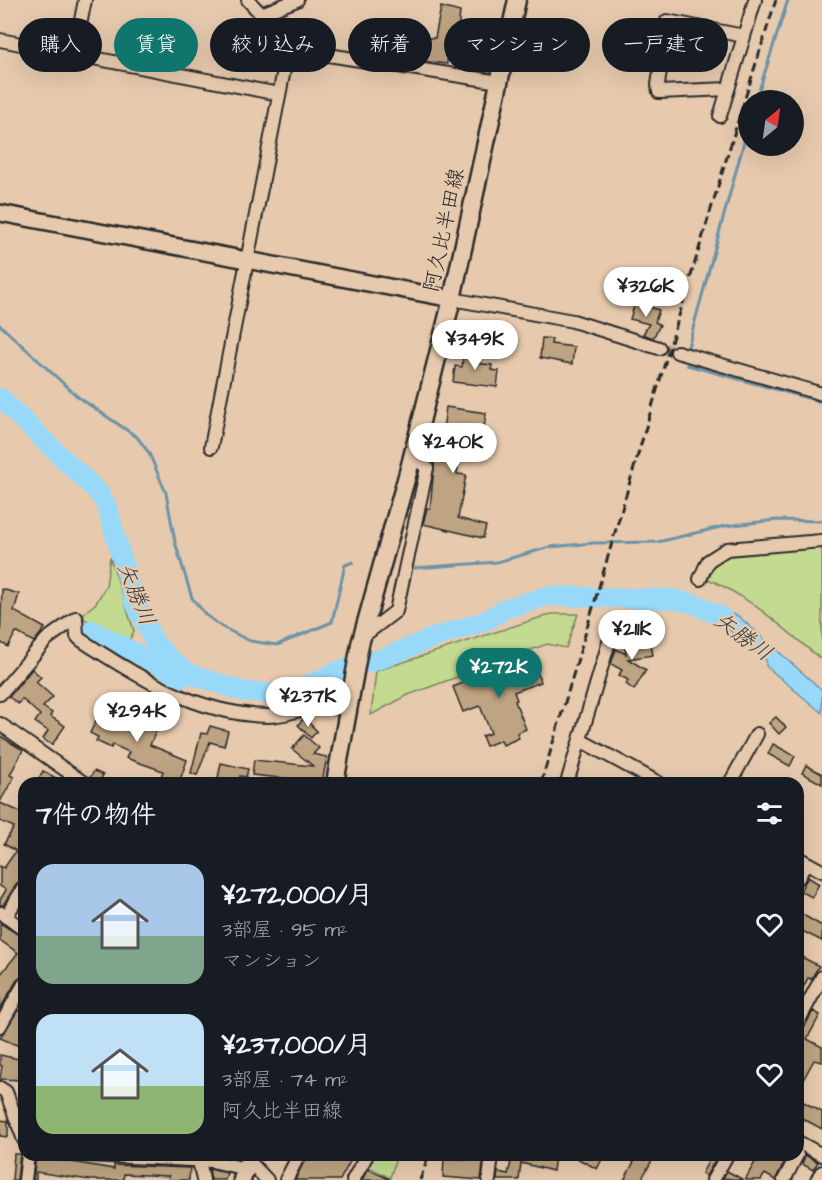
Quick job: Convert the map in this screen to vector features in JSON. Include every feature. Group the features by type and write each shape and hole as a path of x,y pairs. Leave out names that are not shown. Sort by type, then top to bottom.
{"main road":[{"name":"阿久比半田線","path":"336,777 361,641 452,299 518,0"}],"street":[{"path":"81,18 85,0"},
{"path":"248,0 265,18"},
{"path":"261,14 297,0"},
{"path":"720,116 755,0"},
{"path":"728,89 659,92 667,21 744,36"},
{"path":"0,40 18,44"},
{"path":"336,56 499,82"},
{"path":"102,60 279,94"},
{"path":"211,447 283,72"},
{"path":"0,213 573,321 660,348"},
{"path":"677,352 822,394"},
{"path":"361,641 396,610 427,468 412,456"},
{"path":"699,579 708,561 727,549 822,541"},
{"path":"0,694 47,639 73,616 77,636 81,640 146,682 182,699 264,716 294,714 309,708 349,708"},
{"path":"569,777 609,642"},
{"path":"0,724 75,777"},
{"path":"733,777 757,734"},
{"path":"580,740 647,777"},
{"path":"804,861 822,871"},
{"path":"18,895 3,915 18,926"},
{"path":"804,1011 822,977"},
{"path":"0,1026 18,996"},
{"path":"0,1088 6,1092 18,1124"},
{"path":"804,1150 822,1155"},
{"path":"25,1180 27,1161"},
{"path":"199,1161 203,1180"},
{"path":"222,1161 246,1164 267,1180"},
{"path":"286,1180 296,1161"},
{"path":"353,1180 364,1161"},
{"path":"489,1180 491,1161"},
{"path":"713,1180 724,1161"},
{"path":"784,1180 793,1161"},
{"path":"818,1180 822,1172"}],"green space":[{"path":"822,547 822,660 751,603 720,584 703,577 706,570 728,551"},
{"path":"110,557 134,631 128,643 84,619 84,613 96,603 106,586"},
{"path":"551,614 578,614 566,648 547,644 408,695 371,715 376,671"},
{"path":"370,1161 395,1161 390,1178 367,1166"}],"water":[{"path":"696,603 738,616 822,690 822,713 766,666 766,660"}],"building":[{"path":"441,7 460,12 459,18 444,18 444,64 432,62 432,38 435,38"},
{"path":"635,303 659,310 655,322 660,325 653,338 643,334 649,324 630,319"},
{"path":"542,338 552,339 551,344 574,347 572,364 540,358"},
{"path":"464,345 476,346 475,363 492,365 491,370 499,371 497,387 453,382 455,366 462,367"},
{"path":"446,407 486,413 483,436 462,433 457,474 466,475 458,518 486,526 483,538 423,524 427,508 430,509 436,445 441,446"},
{"path":"2,589 19,594 14,611 45,628 34,642 16,632 8,647 0,642"},
{"path":"650,639 653,655 628,659 646,670 634,690 626,684 628,680 619,675 622,670 611,664 616,649 626,654 624,643"},
{"path":"531,656 541,682 514,692 517,700 515,701 526,729 517,733 519,738 503,745 501,740 486,746 482,736 491,733 480,706 463,712 453,687"},
{"path":"32,669 41,677 36,682 53,697 43,707 52,713 50,716 65,726 52,745 43,739 48,731 35,722 40,715 22,699 18,704 9,697"},
{"path":"103,706 132,719 135,714 159,724 150,745 187,760 181,777 161,777 163,771 126,758 129,752 113,745 111,748 96,741 98,737 90,733"},
{"path":"776,717 786,727 779,734 769,723"},
{"path":"304,718 317,731 311,738 298,725"},
{"path":"210,726 228,731 224,746 210,742 197,775 191,773 201,733 207,734"},
{"path":"304,735 319,748 313,754 327,757 323,777 252,775 254,760 313,766 292,749"},
{"path":"0,736 23,750 10,775 14,777 0,802"},
{"path":"773,744 795,756 790,766 768,754"},
{"path":"221,763 248,769 246,777 218,777"},
{"path":"806,765 822,774 822,784 802,773"},
{"path":"43,771 54,777 40,777"},
{"path":"94,771 103,775 102,777 91,777"},
{"path":"0,803 18,811 18,882 3,905 0,905 0,900 6,890 0,886 0,866 4,868 16,851 4,844 14,827 0,821"},
{"path":"808,877 819,884 812,897 804,893 804,884"},
{"path":"804,916 822,926 822,941 804,932"},
{"path":"0,923 18,934 18,953 0,940"},
{"path":"18,953 18,979 0,1009 0,975"},
{"path":"804,958 819,966 811,979 808,978 804,986"},
{"path":"18,1010 18,1046 0,1038"},
{"path":"813,1011 820,1015 807,1039 822,1047 822,1062 814,1060 804,1078 804,1027"},
{"path":"0,1055 18,1059 18,1080 0,1079 2,1066"},
{"path":"804,1102 822,1112 822,1129 804,1119"},
{"path":"0,1120 8,1121 8,1137 0,1136"},
{"path":"14,1154 18,1154 17,1180 12,1180"},
{"path":"805,1155 818,1162 813,1170 802,1164"},
{"path":"35,1161 66,1161 114,1169 114,1165 190,1168 189,1180 168,1180 169,1176 124,1174 123,1180 90,1180 36,1172 36,1180 33,1180"},
{"path":"304,1161 350,1161 340,1180 295,1180"},
{"path":"444,1161 483,1161 481,1180 443,1177"},
{"path":"500,1161 554,1161 553,1171 521,1163 519,1180 497,1180 498,1172 508,1174 511,1162"},
{"path":"582,1161 601,1161 597,1169"},
{"path":"632,1161 652,1161 641,1180 624,1180 634,1162"},
{"path":"709,1161 715,1161 706,1176 702,1173"},
{"path":"756,1161 785,1161 775,1180 765,1174 761,1180 745,1180"},
{"path":"209,1169 227,1173 225,1180 211,1180"},
{"path":"368,1169 391,1180 362,1180"},
{"path":"727,1171 742,1179 742,1180 723,1178"}],"waterway":[{"path":"759,90 788,0"},
{"path":"688,347 740,156"},
{"path":"0,325 78,397 137,437 149,453 166,493 175,542 192,598 206,615 222,627 250,641 277,645 332,622 345,565 353,562"},
{"path":"687,365 822,402"},
{"name":"矢勝川","path":"0,398 99,493 107,507 134,601 155,643 171,660 188,673 240,691 285,695 341,670 381,659 430,639 485,621 505,609 547,596 671,599 695,604 723,618"},
{"path":"415,568 497,562 550,547 594,543 658,542 725,526 776,520 822,521"},
{"path":"91,630 182,677"}],"tunnel":[{"path":"659,348 677,352"}],"railway":[{"path":"543,777 686,293 776,0"},
{"path":"420,1180 427,1161"}]}
